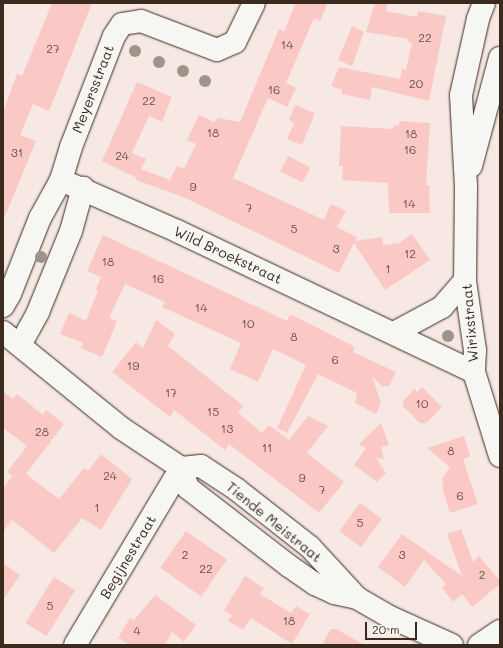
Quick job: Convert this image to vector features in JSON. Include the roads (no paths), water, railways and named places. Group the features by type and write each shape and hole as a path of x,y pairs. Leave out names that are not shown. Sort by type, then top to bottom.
{"street":[{"name":"Meyersstraat","path":"3,306 40,218 61,180 71,147 114,36 122,24 141,21 217,50 235,42 254,3"},
{"name":"Wirixstraat","path":"484,3 478,19 461,95 466,186 466,281 475,350 474,372 500,456"},
{"name":"Wirixstraat","path":"466,186 500,58"},
{"name":"Wild Broekstraat","path":"61,180 83,188 394,333 474,372"},
{"path":"83,188 71,231 38,312 11,338 121,428 181,468"},
{"path":"394,333 442,307 466,281"},
{"name":"Tiende Meistraat","path":"357,598 334,593 289,566 188,488 181,468 201,466 236,489 310,547 357,598 390,617 452,645"},
{"name":"Begijnestraat","path":"75,645 181,468"},
{"path":"479,645 500,630"}]}
